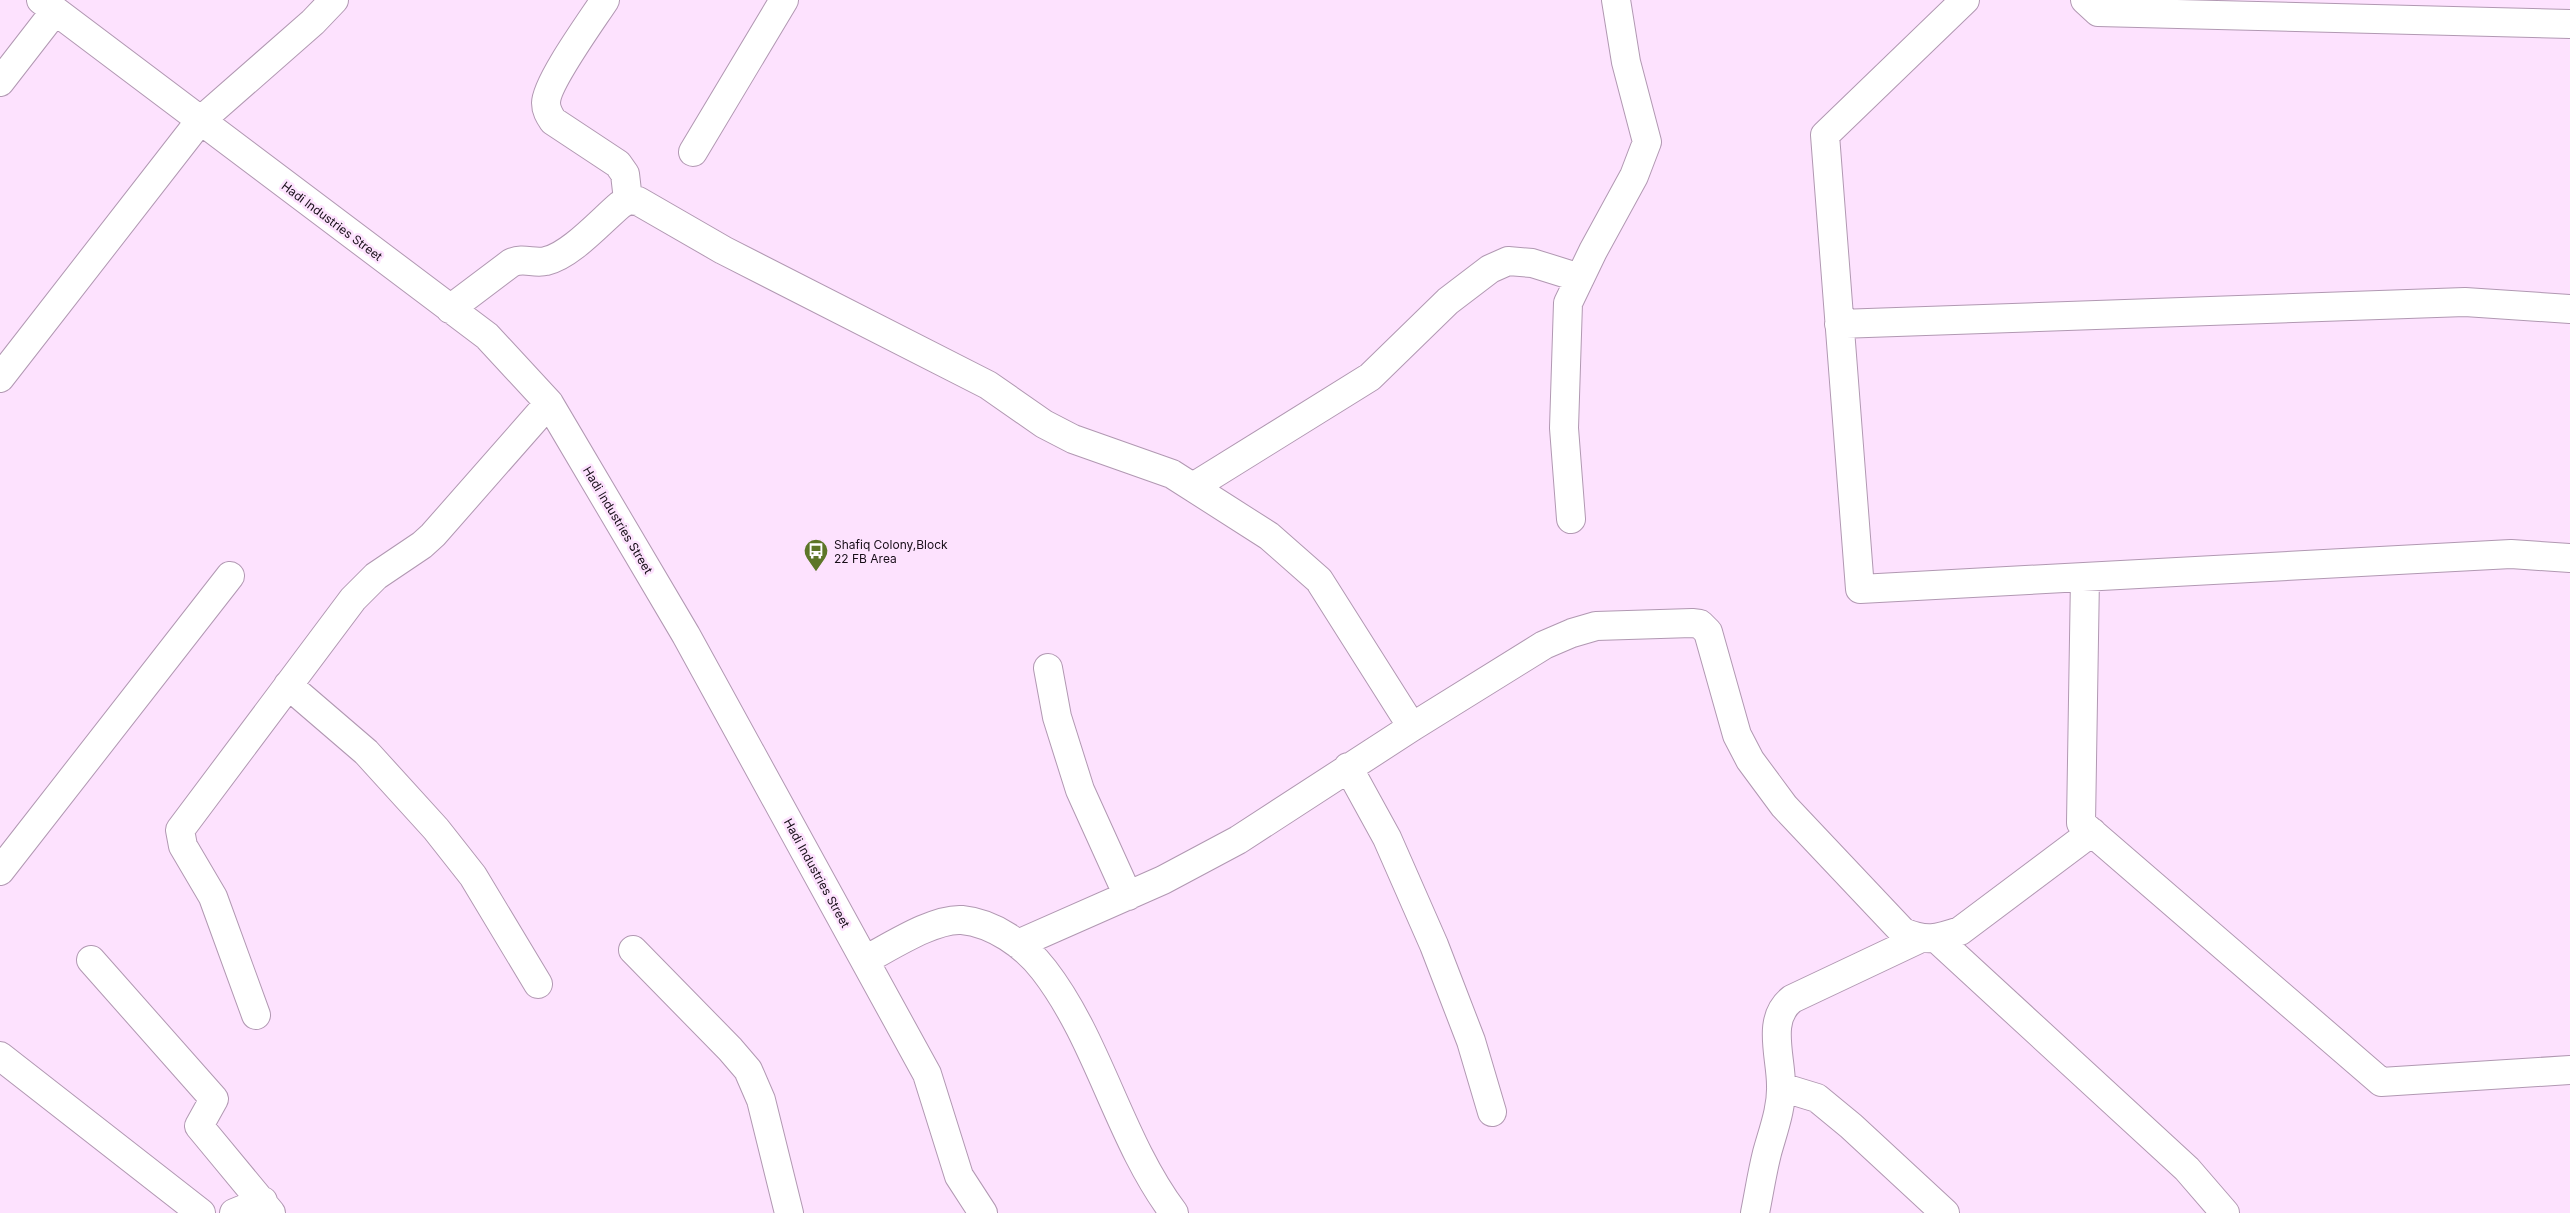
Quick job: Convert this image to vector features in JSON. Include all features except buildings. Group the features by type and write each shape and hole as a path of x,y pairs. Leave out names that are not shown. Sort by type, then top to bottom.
{"street":[{"path":"0,378 199,122 313,22 334,0"},
{"path":"605,0 550,86 545,102 547,111 553,121 618,164 625,174 628,200"},
{"path":"693,152 784,0"},
{"path":"1571,519 1564,428 1568,303 1634,176 1647,142 1626,62 1616,0"},
{"path":"1966,0 1825,135 1860,589 2511,554 2570,558"},
{"path":"2085,0 2098,12 2434,10 2570,24"},
{"path":"0,82 48,6"},
{"name":"Hadi Industries Street","path":"48,6 199,122 487,336 549,403 686,635 927,1074 959,1176 982,1213"},
{"path":"450,309 511,262 521,259 545,261 560,256 628,200 638,201 731,254 988,385 1037,420 1073,439 1172,474 1269,536 1318,580 1412,726"},
{"path":"1193,487 1370,377 1448,301 1490,269 1508,261 1532,263 1580,278"},
{"path":"1839,324 2465,302 2570,309"},
{"path":"256,1015 213,897 183,846 180,830 353,598 388,566 422,545 433,535 549,403"},
{"path":"0,871 230,576"},
{"path":"2085,576 2081,823 2381,1082 2570,1070"},
{"path":"1018,944 1163,880 1238,840 1412,726 1544,646 1572,633 1596,626 1700,624 1708,632 1737,735 1750,760 1784,806 1903,932 1928,939 2187,1169 2225,1213"},
{"path":"1048,668 1057,717 1080,790 1128,896"},
{"path":"288,685 366,752 436,829 473,876 538,984"},
{"path":"1348,767 1387,838 1434,945 1471,1041 1492,1112"},
{"path":"1755,1213 1767,1153 1776,1124 1781,1087 1777,1019 1782,1007 1792,999 1928,939 1960,930 2092,832"},
{"path":"864,960 940,922 961,920 991,927 1018,944 1043,969 1069,1009 1146,1170 1174,1213"},
{"path":"632,950 730,1049 748,1070 761,1100 789,1213"},
{"path":"91,960 214,1099 199,1126 267,1207 234,1213"},
{"path":"0,1056 201,1213"},
{"path":"1781,1087 1817,1098 1858,1132 1945,1213"}],"place":[{"name":"Shafiq Colony,Block 22 FB Area","path":"816,572"}]}
